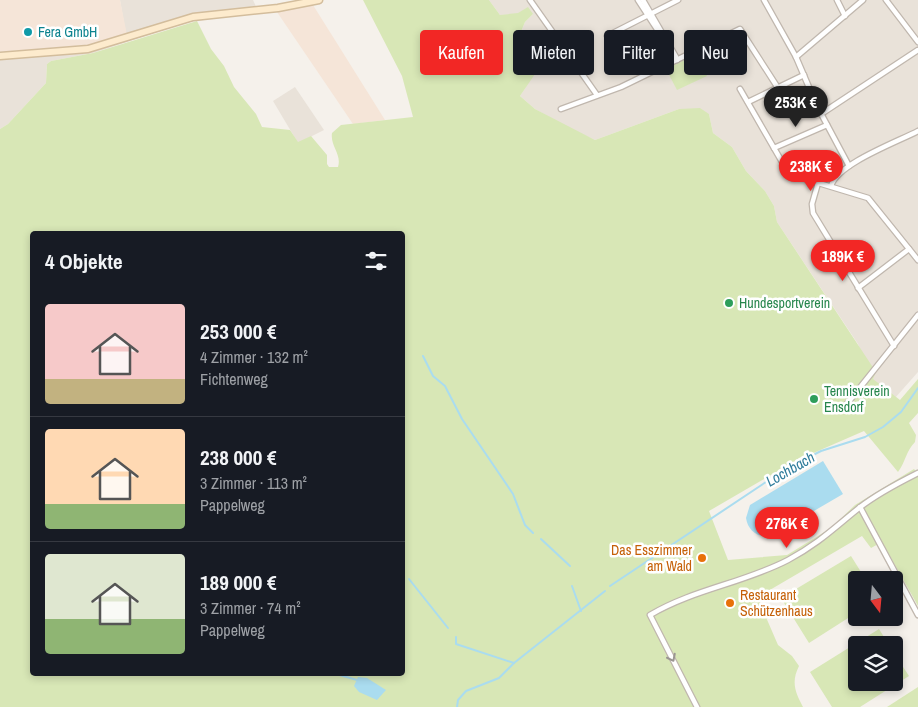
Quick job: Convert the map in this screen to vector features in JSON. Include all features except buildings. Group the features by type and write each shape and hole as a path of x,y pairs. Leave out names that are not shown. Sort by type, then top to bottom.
{"main road":[{"path":"0,56 88,49 194,17 278,8 318,0"}],"street":[{"path":"530,0 597,95"},
{"path":"638,0 677,60"},
{"path":"643,0 649,15"},
{"path":"619,30 678,0"},
{"path":"764,0 796,57 821,114 849,166"},
{"path":"837,0 845,16"},
{"path":"796,57 863,0"},
{"path":"886,0 918,42"},
{"path":"561,109 628,84 740,28 778,88"},
{"path":"821,114 918,50"},
{"path":"748,102 804,74"},
{"path":"740,89 789,174 870,200 917,258"},
{"path":"774,148 827,125"},
{"path":"831,186 834,179 849,166 918,131"},
{"path":"818,183 812,204 813,213 894,346"},
{"path":"858,288 909,249"},
{"path":"846,405 918,315"},
{"path":"697,707 650,614 671,603 790,559 831,534 860,507 918,472"},
{"path":"860,507 918,616"}],"shaded area":[{"path":"0,0 120,0 127,35 87,45 0,52"},
{"path":"120,0 253,0 259,13 188,22 93,53 51,61 47,64 46,83 8,124 0,129 0,52 87,45 126,35"},
{"path":"489,0 918,0 918,372 895,398 872,379 858,344 777,222 774,206 765,191 746,171 732,147 713,133 709,114 679,109 595,140 567,127 535,109 520,96 526,87 527,75 594,75 594,30 522,30 525,22 533,14 500,15"},
{"path":"313,5 385,120 353,124 277,12"},
{"path":"295,87 324,130 298,143 273,101"}],"green space":[{"path":"363,0 489,0 500,15 518,13 528,7 533,14 525,22 522,30 513,30 513,75 534,75 520,96 535,109 595,140 679,109 700,108 709,114 713,133 732,147 746,171 765,191 774,206 777,222 876,372 873,379 900,400 918,379 918,413 909,423 916,435 915,442 898,472 864,431 795,461 709,511 728,560 787,555 831,528 855,505 914,469 918,474 918,606 903,579 903,571 898,571 882,542 871,548 862,536 763,594 759,601 778,645 792,656 799,666 795,677 795,687 803,707 0,707 0,129 8,124 46,83 47,64 51,61 93,53 197,21 211,49 224,66 234,87 256,114 262,127 290,130 298,142 311,136 327,155 329,167 338,167 339,162 332,133 341,125 413,117 402,76"},
{"path":"684,60 684,75 707,76 677,90 669,75 674,75 674,65"},
{"path":"851,556 860,571 848,571 848,618 809,643 781,598"},
{"path":"879,629 883,636 868,636"},
{"path":"848,648 848,691 885,691 860,707 832,707 810,672"},
{"path":"903,667 909,676 903,680"},
{"path":"918,687 918,707 887,707"}],"water":[{"path":"823,461 843,494 771,536 758,535 751,530 746,518 750,505"},
{"path":"358,677 367,678 386,690 377,700 359,692 354,686"}],"waterway":[{"path":"423,356 433,376 445,386 462,419 513,494 525,525 533,533"},
{"name":"Lochbach","path":"610,586 787,468 821,451 865,437 883,427 901,412 918,388"},
{"path":"541,539 570,566"},
{"path":"409,579 448,628"},
{"path":"572,586 581,611"},
{"name":"Lochbach","path":"457,707 458,700 466,691 499,678 514,663 605,591"},
{"path":"456,637 456,644 514,663"},
{"path":"343,676 357,680"}],"place":[{"name":"Fera GmbH","path":"28,32"},
{"name":"Hundesportverein","path":"729,303"},
{"name":"Tennisverein Ensdorf","path":"814,399"},
{"name":"Das Esszimmer am Wald","path":"702,558"},
{"name":"Restaurant Schützenhaus","path":"730,603"}]}
